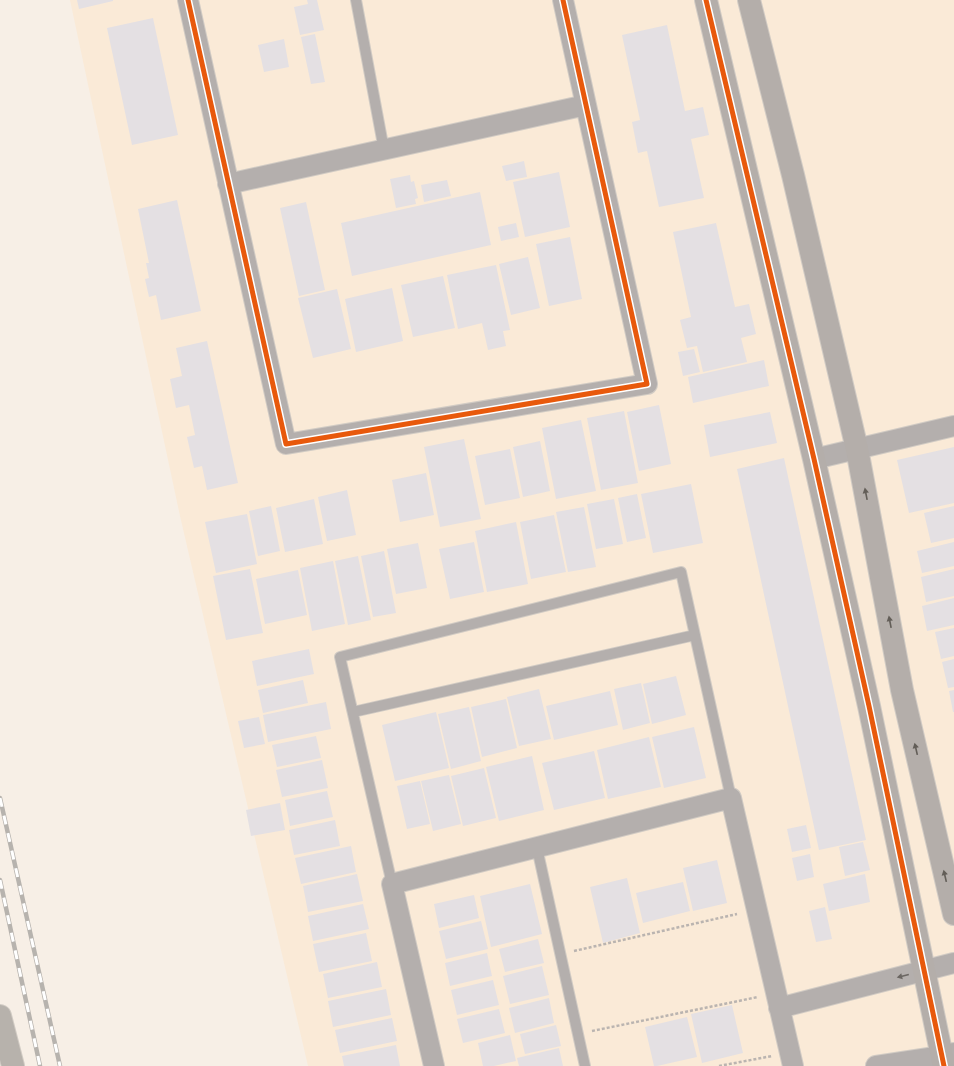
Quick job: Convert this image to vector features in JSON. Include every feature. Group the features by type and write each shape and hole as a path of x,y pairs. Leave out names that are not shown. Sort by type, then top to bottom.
{"main road":[{"path":"0,1016 12,1066"}],"street":[{"path":"188,0 286,444 647,384 563,0"},
{"path":"706,0 814,459 869,706 924,971 947,1058 876,1066"},
{"path":"749,0 793,175 857,449 902,690 954,914"},
{"path":"228,184 586,105"},
{"path":"814,459 954,426"},
{"path":"434,1066 392,884 732,798 791,1059"},
{"path":"777,1000 924,971 954,962"}],"lane":[{"path":"356,0 384,150"},
{"path":"392,884 340,657 681,572 732,798"},
{"path":"353,712 695,635"},
{"path":"536,848 585,1066"}],"path":[{"path":"560,954 757,910"},
{"path":"578,1034 777,1000"},
{"path":"719,1066 791,1059"}],"shaded area":[{"path":"70,0 954,0 954,1066 308,1066 180,516"}],"building":[{"path":"77,0 113,0 113,1 79,9"},
{"path":"307,0 317,0 324,30 300,35 294,7 308,4"},
{"path":"153,18 178,135 132,145 107,28"},
{"path":"667,25 685,111 703,107 709,135 691,139 704,198 659,207 647,151 638,153 632,122 640,120 622,35"},
{"path":"315,34 325,82 311,84 301,37"},
{"path":"284,39 289,67 264,72 258,45"},
{"path":"524,161 527,177 506,181 502,166"},
{"path":"559,172 570,227 525,237 513,182"},
{"path":"410,175 411,182 414,181 418,198 415,199 416,204 396,208 390,179"},
{"path":"447,180 451,196 424,202 421,185"},
{"path":"480,192 491,245 352,276 341,223"},
{"path":"177,200 201,311 161,320 156,295 149,297 145,279 149,278 146,263 149,263 138,209"},
{"path":"306,202 325,290 299,296 280,208"},
{"path":"516,223 519,237 501,241 498,227"},
{"path":"716,223 735,307 749,304 756,334 741,338 747,362 703,372 697,346 687,348 680,320 691,317 673,232"},
{"path":"570,237 582,299 549,306 536,244"},
{"path":"528,257 540,308 511,315 499,264"},
{"path":"496,265 510,330 503,331 506,346 488,350 482,323 458,329 447,275"},
{"path":"443,276 455,328 413,337 401,285"},
{"path":"392,288 403,341 356,352 345,299"},
{"path":"337,289 351,349 313,358 298,298"},
{"path":"207,341 238,483 207,490 202,466 194,468 187,437 195,435 189,405 176,408 170,379 182,376 176,348"},
{"path":"694,349 700,372 683,376 678,352"},
{"path":"764,360 769,386 693,403 688,377"},
{"path":"659,405 671,464 639,471 627,412"},
{"path":"624,411 638,483 601,490 587,418"},
{"path":"770,412 777,443 710,457 704,425"},
{"path":"581,420 596,491 556,499 542,428"},
{"path":"464,439 481,519 440,527 424,447"},
{"path":"540,441 550,491 523,497 513,447"},
{"path":"954,447 954,503 909,513 897,460"},
{"path":"510,449 520,498 485,505 475,456"},
{"path":"784,458 866,840 819,850 737,469"},
{"path":"426,473 434,515 400,522 392,480"},
{"path":"691,484 703,543 653,553 641,494"},
{"path":"347,490 356,535 327,541 318,497"},
{"path":"637,494 646,538 627,542 618,498"},
{"path":"314,499 323,544 285,552 276,508"},
{"path":"614,499 623,544 596,549 587,504"},
{"path":"271,506 280,551 258,556 249,511"},
{"path":"954,506 954,538 931,543 924,513"},
{"path":"584,507 596,567 568,572 556,512"},
{"path":"247,514 257,564 216,573 205,522"},
{"path":"554,515 566,572 531,579 520,522"},
{"path":"516,522 528,584 487,592 475,531"},
{"path":"474,542 484,592 450,599 439,549"},
{"path":"954,542 954,566 922,573 917,551"},
{"path":"418,543 427,588 396,594 387,549"},
{"path":"384,551 396,613 373,617 361,556"},
{"path":"358,556 371,620 348,625 335,561"},
{"path":"333,561 345,624 312,631 300,568"},
{"path":"250,569 263,633 226,640 213,576"},
{"path":"954,569 954,596 926,602 921,577"},
{"path":"298,570 307,615 265,624 256,579"},
{"path":"954,598 954,625 927,631 922,606"},
{"path":"954,628 954,656 941,659 935,632"},
{"path":"309,649 314,674 257,686 252,661"},
{"path":"954,659 954,687 948,688 942,662"},
{"path":"676,676 686,715 652,724 643,684"},
{"path":"303,680 308,703 263,713 258,690"},
{"path":"641,683 650,723 623,730 614,689"},
{"path":"539,689 551,739 519,746 507,697"},
{"path":"954,690 954,712 953,712 949,691"},
{"path":"610,691 618,725 554,740 546,706"},
{"path":"506,699 517,748 482,757 471,707"},
{"path":"326,702 331,729 268,742 263,715"},
{"path":"469,707 481,761 451,769 438,714"},
{"path":"436,712 449,768 395,781 382,725"},
{"path":"259,717 265,744 244,748 238,721"},
{"path":"694,727 706,778 664,788 652,737"},
{"path":"316,736 321,758 277,767 272,745"},
{"path":"649,737 661,787 608,799 597,750"},
{"path":"594,751 605,798 554,810 542,763"},
{"path":"532,756 544,810 499,821 486,767"},
{"path":"322,760 328,788 282,797 276,770"},
{"path":"484,768 496,818 463,826 451,776"},
{"path":"449,775 461,824 433,831 421,781"},
{"path":"420,781 430,824 407,829 397,786"},
{"path":"327,791 333,817 290,826 285,800"},
{"path":"280,803 285,830 251,836 246,810"},
{"path":"335,820 340,846 294,855 289,830"},
{"path":"806,825 811,848 792,852 787,829"},
{"path":"863,842 870,870 845,876 839,847"},
{"path":"351,846 356,872 301,884 295,858"},
{"path":"810,854 814,877 797,881 792,858"},
{"path":"717,860 727,903 693,911 683,868"},
{"path":"357,874 363,901 308,912 303,886"},
{"path":"865,874 870,902 829,911 823,884"},
{"path":"627,878 640,933 603,943 590,887"},
{"path":"683,882 690,911 643,923 636,893"},
{"path":"530,884 542,934 491,947 480,896"},
{"path":"474,895 479,918 439,928 434,904"},
{"path":"363,904 369,929 313,941 308,916"},
{"path":"825,907 832,939 816,942 809,911"},
{"path":"481,921 488,949 446,959 439,931"},
{"path":"366,933 372,961 319,972 313,944"},
{"path":"538,939 544,963 505,972 499,949"},
{"path":"487,953 492,976 450,986 445,963"},
{"path":"377,962 382,987 328,998 323,974"},
{"path":"542,966 549,995 510,1004 503,976"},
{"path":"493,980 499,1005 457,1015 451,990"},
{"path":"386,989 391,1015 333,1027 328,1001"},
{"path":"549,998 554,1023 515,1033 509,1008"},
{"path":"732,1005 743,1053 702,1063 691,1014"},
{"path":"499,1009 505,1033 463,1043 457,1019"},
{"path":"687,1017 697,1057 654,1066 645,1027"},
{"path":"392,1018 397,1041 340,1053 335,1030"},
{"path":"556,1025 561,1046 525,1054 520,1034"},
{"path":"510,1035 516,1061 494,1066 483,1066 478,1043"},
{"path":"396,1045 400,1066 344,1066 342,1056"},
{"path":"559,1048 563,1066 519,1066 517,1058"}],"railway":[{"path":"0,798 60,1066"},
{"path":"0,880 40,1066"}],"cycle path":[{"path":"188,0 286,444 647,384 563,0"},
{"path":"706,0 814,459 869,706 944,1066"}]}
